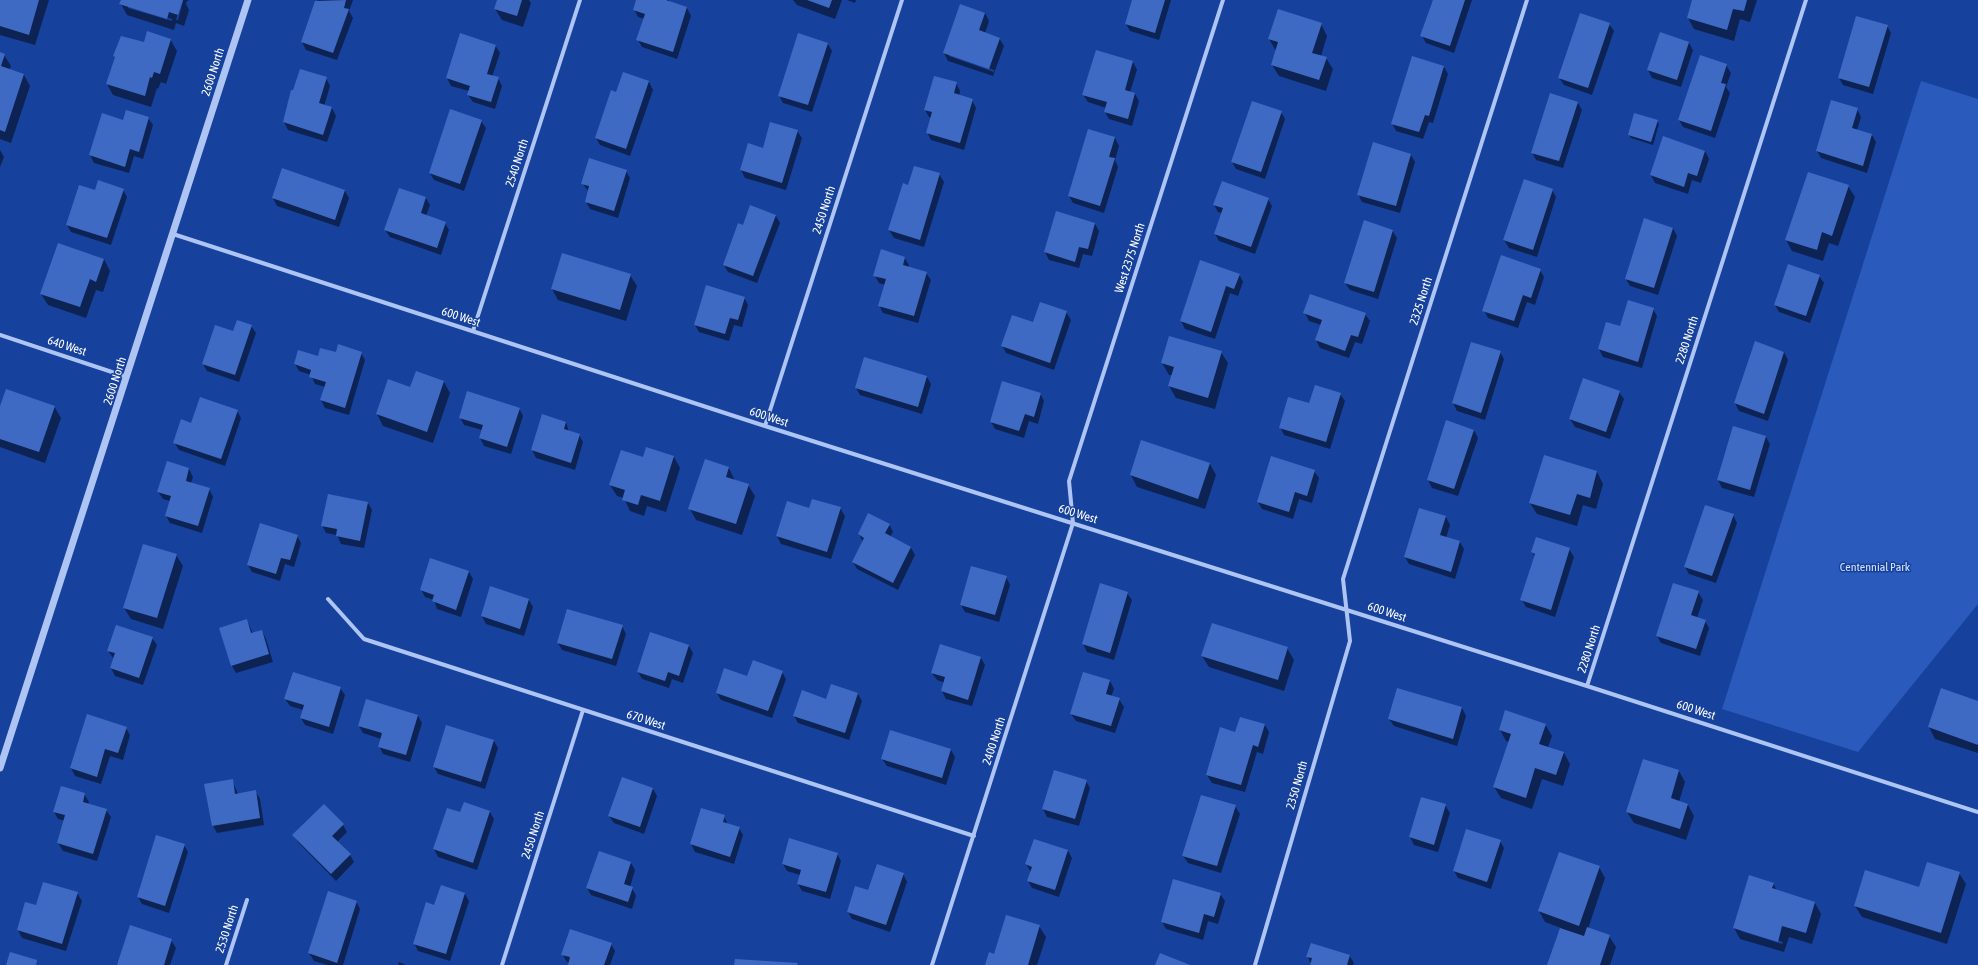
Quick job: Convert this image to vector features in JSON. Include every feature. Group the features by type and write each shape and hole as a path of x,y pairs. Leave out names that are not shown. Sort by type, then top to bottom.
{"street":[{"name":"2600 North","path":"0,768 128,377 248,0"},
{"name":"2540 North","path":"473,332 580,0"},
{"name":"2450 North","path":"765,426 902,0"},
{"name":"West 2375 North","path":"1073,523 1069,481 1223,0"},
{"name":"2325 North","path":"1346,610 1343,579 1528,0"},
{"name":"2280 North","path":"1587,686 1806,0"},
{"name":"600 West","path":"173,234 765,426 1587,686 1978,812"},
{"name":"640 West","path":"0,335 128,377"},
{"name":"2400 North","path":"932,965 1073,523"},
{"name":"670 West","path":"328,599 364,639 974,836"},
{"name":"2350 North","path":"1255,965 1350,641 1346,610"},
{"name":"2450 North","path":"502,965 583,710"},
{"name":"2530 North","path":"226,965 247,900"}],"green space":[{"name":"Centennial Park","path":"1921,81 1978,99 1978,604 1858,752 1722,709"}],"building":[{"path":"0,0 39,0 29,35 0,26"},
{"path":"121,0 183,0 178,15 169,12 167,19 119,4"},
{"path":"346,0 344,8 349,9 333,53 301,42 315,1"},
{"path":"497,0 522,0 517,16 494,9"},
{"path":"636,0 666,0 687,7 673,52 636,40 645,14 633,10"},
{"path":"807,0 832,0 829,8"},
{"path":"1132,0 1165,0 1155,33 1125,24"},
{"path":"1433,0 1465,0 1450,46 1420,36"},
{"path":"1692,0 1747,0 1744,11 1733,9 1727,30 1687,18"},
{"path":"960,4 985,13 979,30 1000,38 989,69 943,53"},
{"path":"1278,9 1322,23 1312,53 1327,57 1319,80 1271,65 1278,42 1268,39"},
{"path":"1580,13 1610,23 1588,88 1558,78"},
{"path":"1856,16 1888,25 1869,87 1838,78"},
{"path":"147,31 171,39 160,74 154,72 152,78 150,77 145,96 106,84 115,57 113,56 121,36 144,42"},
{"path":"1660,32 1689,42 1677,80 1647,70"},
{"path":"460,33 496,45 487,74 499,77 491,102 467,95 470,86 446,78"},
{"path":"798,33 828,43 808,105 778,96"},
{"path":"1096,50 1133,61 1125,90 1135,93 1128,119 1104,112 1107,102 1082,95"},
{"path":"0,52 5,54 1,66 24,74 5,132 0,130"},
{"path":"1700,55 1727,64 1721,83 1726,84 1711,131 1678,120"},
{"path":"1412,56 1444,66 1429,116 1425,115 1419,132 1391,124"},
{"path":"300,69 327,77 319,103 332,107 323,135 283,122 291,90 293,90"},
{"path":"623,72 649,81 626,149 595,138 611,90 616,92"},
{"path":"934,76 957,82 954,93 973,99 960,143 926,133 932,112 924,110"},
{"path":"1550,93 1578,102 1559,161 1531,153"},
{"path":"1831,100 1858,108 1852,128 1872,134 1863,166 1816,151"},
{"path":"1252,101 1282,111 1261,172 1231,162"},
{"path":"450,109 482,120 460,184 429,173"},
{"path":"126,110 149,117 139,152 130,149 125,167 89,155 102,113 123,120"},
{"path":"1634,113 1658,120 1651,142 1628,135"},
{"path":"770,122 798,130 782,183 740,170 748,143 763,148"},
{"path":"1088,129 1115,137 1109,157 1115,158 1100,206 1068,196"},
{"path":"1663,136 1705,151 1697,176 1688,173 1684,187 1650,175"},
{"path":"1373,142 1411,154 1396,206 1357,195"},
{"path":"589,158 627,170 614,211 585,202 589,186 581,184"},
{"path":"914,166 940,173 920,240 888,230 903,183 908,185"},
{"path":"282,168 345,190 335,220 272,198"},
{"path":"1808,172 1849,185 1832,236 1822,232 1817,250 1785,240"},
{"path":"1524,179 1553,189 1533,250 1503,240"},
{"path":"98,180 124,189 107,238 66,225 79,185 95,190"},
{"path":"1222,181 1269,198 1251,247 1214,234 1223,208 1213,205"},
{"path":"399,188 426,197 421,213 446,222 437,248 384,230"},
{"path":"750,205 776,215 753,276 723,265 738,223 743,225"},
{"path":"1056,211 1095,223 1088,249 1079,247 1075,262 1044,252"},
{"path":"1644,218 1673,228 1654,288 1625,279"},
{"path":"1364,220 1393,230 1374,292 1344,283"},
{"path":"58,243 104,259 96,282 90,279 80,307 40,294"},
{"path":"881,249 905,257 903,265 927,272 914,316 878,306 886,279 873,276"},
{"path":"562,253 631,274 620,310 551,289"},
{"path":"1501,255 1541,269 1531,298 1523,295 1514,321 1482,311"},
{"path":"1200,260 1240,274 1234,289 1226,286 1211,332 1180,321"},
{"path":"1788,264 1820,275 1806,316 1774,305"},
{"path":"706,285 745,297 738,320 730,318 725,334 694,325"},
{"path":"1310,294 1366,313 1358,337 1351,335 1345,351 1315,340 1322,320 1303,313"},
{"path":"1628,300 1654,308 1638,362 1598,349 1606,322 1620,326"},
{"path":"1040,302 1067,311 1050,363 1001,346 1012,315 1033,322"},
{"path":"237,320 252,325 235,375 202,364 215,325 233,331"},
{"path":"1169,336 1222,351 1208,398 1168,386 1174,367 1161,363"},
{"path":"1755,341 1784,352 1764,414 1734,403"},
{"path":"1471,342 1501,351 1481,413 1452,403"},
{"path":"338,344 362,352 345,408 320,400 326,382 309,377 311,370 294,364 298,350 318,356 320,348 336,352"},
{"path":"864,357 927,376 918,407 855,388"},
{"path":"416,371 444,381 427,432 376,414 388,379 410,387"},
{"path":"1583,378 1620,391 1606,432 1569,419"},
{"path":"1002,381 1041,393 1034,417 1025,414 1019,431 990,422"},
{"path":"1315,385 1341,393 1326,442 1279,428 1288,397 1309,403"},
{"path":"6,389 55,406 39,452 0,439 0,406"},
{"path":"467,391 520,408 507,447 479,438 483,425 459,418"},
{"path":"200,397 238,410 221,459 173,443 181,419 191,423"},
{"path":"542,414 566,422 564,429 580,434 571,463 531,450"},
{"path":"1446,420 1474,430 1454,489 1427,480"},
{"path":"1733,426 1766,436 1750,490 1717,480"},
{"path":"1141,440 1210,463 1198,499 1130,475"},
{"path":"646,447 674,456 660,501 641,495 638,505 622,500 625,490 609,485 621,450 643,457"},
{"path":"1544,455 1597,471 1590,498 1577,494 1570,515 1529,503"},
{"path":"1271,456 1315,470 1307,496 1295,492 1289,512 1257,502"},
{"path":"705,459 729,467 726,477 749,484 736,524 688,509"},
{"path":"167,461 189,468 186,481 210,488 198,526 165,516 171,496 157,492"},
{"path":"328,494 368,502 360,541 336,536 337,529 321,526"},
{"path":"812,499 841,507 827,552 776,536 787,501 809,508"},
{"path":"1705,505 1734,514 1712,576 1684,567"},
{"path":"1419,508 1446,516 1440,535 1460,541 1451,572 1404,557"},
{"path":"868,513 890,524 885,533 911,547 893,583 852,562 864,538 858,534"},
{"path":"260,523 298,535 290,560 281,558 276,574 247,565"},
{"path":"1536,537 1570,548 1551,610 1520,600 1535,554 1531,552"},
{"path":"143,544 177,554 157,618 123,608"},
{"path":"430,558 469,571 456,610 432,601 434,595 420,590"},
{"path":"971,566 1007,576 995,615 960,605"},
{"path":"1100,583 1128,592 1110,653 1082,644"},
{"path":"1673,583 1699,591 1691,615 1706,620 1696,649 1656,636"},
{"path":"490,586 529,599 520,629 481,616"},
{"path":"567,609 623,625 612,659 557,643"},
{"path":"247,619 251,633 262,630 269,654 231,666 219,628"},
{"path":"1212,623 1288,647 1278,680 1201,656"},
{"path":"116,625 153,637 139,678 110,668 115,653 107,651"},
{"path":"650,632 689,645 679,676 668,672 665,681 637,672"},
{"path":"940,644 981,657 968,700 941,691 945,677 931,673"},
{"path":"753,660 783,671 768,711 716,693 724,668 747,676"},
{"path":"293,672 341,687 329,727 300,718 304,705 284,699"},
{"path":"1083,672 1110,680 1106,694 1120,698 1111,726 1070,714"},
{"path":"831,684 858,693 845,733 793,716 802,690 826,699"},
{"path":"1397,688 1462,707 1453,739 1388,719"},
{"path":"1941,688 1978,701 1978,745 1928,727"},
{"path":"366,699 418,715 406,755 378,747 382,733 358,726"},
{"path":"1505,710 1546,724 1539,744 1564,752 1556,775 1535,768 1526,798 1493,787 1511,734 1499,730"},
{"path":"87,714 127,727 118,753 105,749 97,777 70,768"},
{"path":"1240,717 1265,724 1258,747 1253,745 1241,785 1206,775 1220,727 1235,732"},
{"path":"446,725 494,740 481,782 433,767"},
{"path":"890,730 951,749 942,778 881,759"},
{"path":"1643,759 1679,770 1671,798 1688,804 1680,829 1626,812"},
{"path":"1054,770 1087,780 1075,819 1042,809"},
{"path":"622,777 653,788 640,827 608,816"},
{"path":"233,779 235,794 256,790 260,818 212,826 204,784"},
{"path":"61,786 85,793 83,802 107,809 93,854 57,843 65,815 53,812"},
{"path":"1201,795 1236,805 1217,866 1182,856"},
{"path":"1421,797 1446,804 1434,845 1409,837"},
{"path":"464,802 490,811 473,863 433,849 447,808 460,812"},
{"path":"324,804 344,824 332,836 351,854 331,874 292,835"},
{"path":"701,808 725,815 723,822 740,827 730,857 690,844"},
{"path":"1466,829 1501,840 1487,882 1453,871"},
{"path":"156,835 185,844 165,906 137,897"},
{"path":"789,838 838,853 826,892 797,884 801,870 782,864"},
{"path":"1034,839 1068,850 1055,890 1027,881 1032,867 1025,864"},
{"path":"599,851 631,862 624,884 633,887 628,902 586,888"},
{"path":"1559,852 1600,866 1579,926 1538,911"},
{"path":"1927,862 1960,872 1941,933 1854,906 1865,870 1919,887"},
{"path":"877,864 904,873 886,925 847,912 855,886 868,890"},
{"path":"1749,875 1774,883 1772,888 1815,902 1806,933 1782,926 1778,942 1733,928"},
{"path":"1173,879 1221,893 1214,917 1204,914 1199,933 1161,922"},
{"path":"43,882 78,892 62,944 17,930 25,902 36,905"},
{"path":"441,885 465,893 446,954 413,944 426,902 434,905"},
{"path":"328,891 357,901 337,963 308,953"},
{"path":"1006,915 1040,925 1028,965 985,965 989,952 994,954"},
{"path":"130,925 172,939 164,965 117,965"},
{"path":"1587,927 1610,935 1600,965 1547,965 1560,928 1584,936"},
{"path":"570,929 612,943 604,965 568,965 570,957 561,955"},
{"path":"1311,943 1350,955 1347,965 1310,965 1312,958 1306,957"},
{"path":"10,952 37,960 36,965 6,965"},
{"path":"1160,953 1190,965 1155,965"},
{"path":"735,959 798,963 797,965 734,965"}]}
